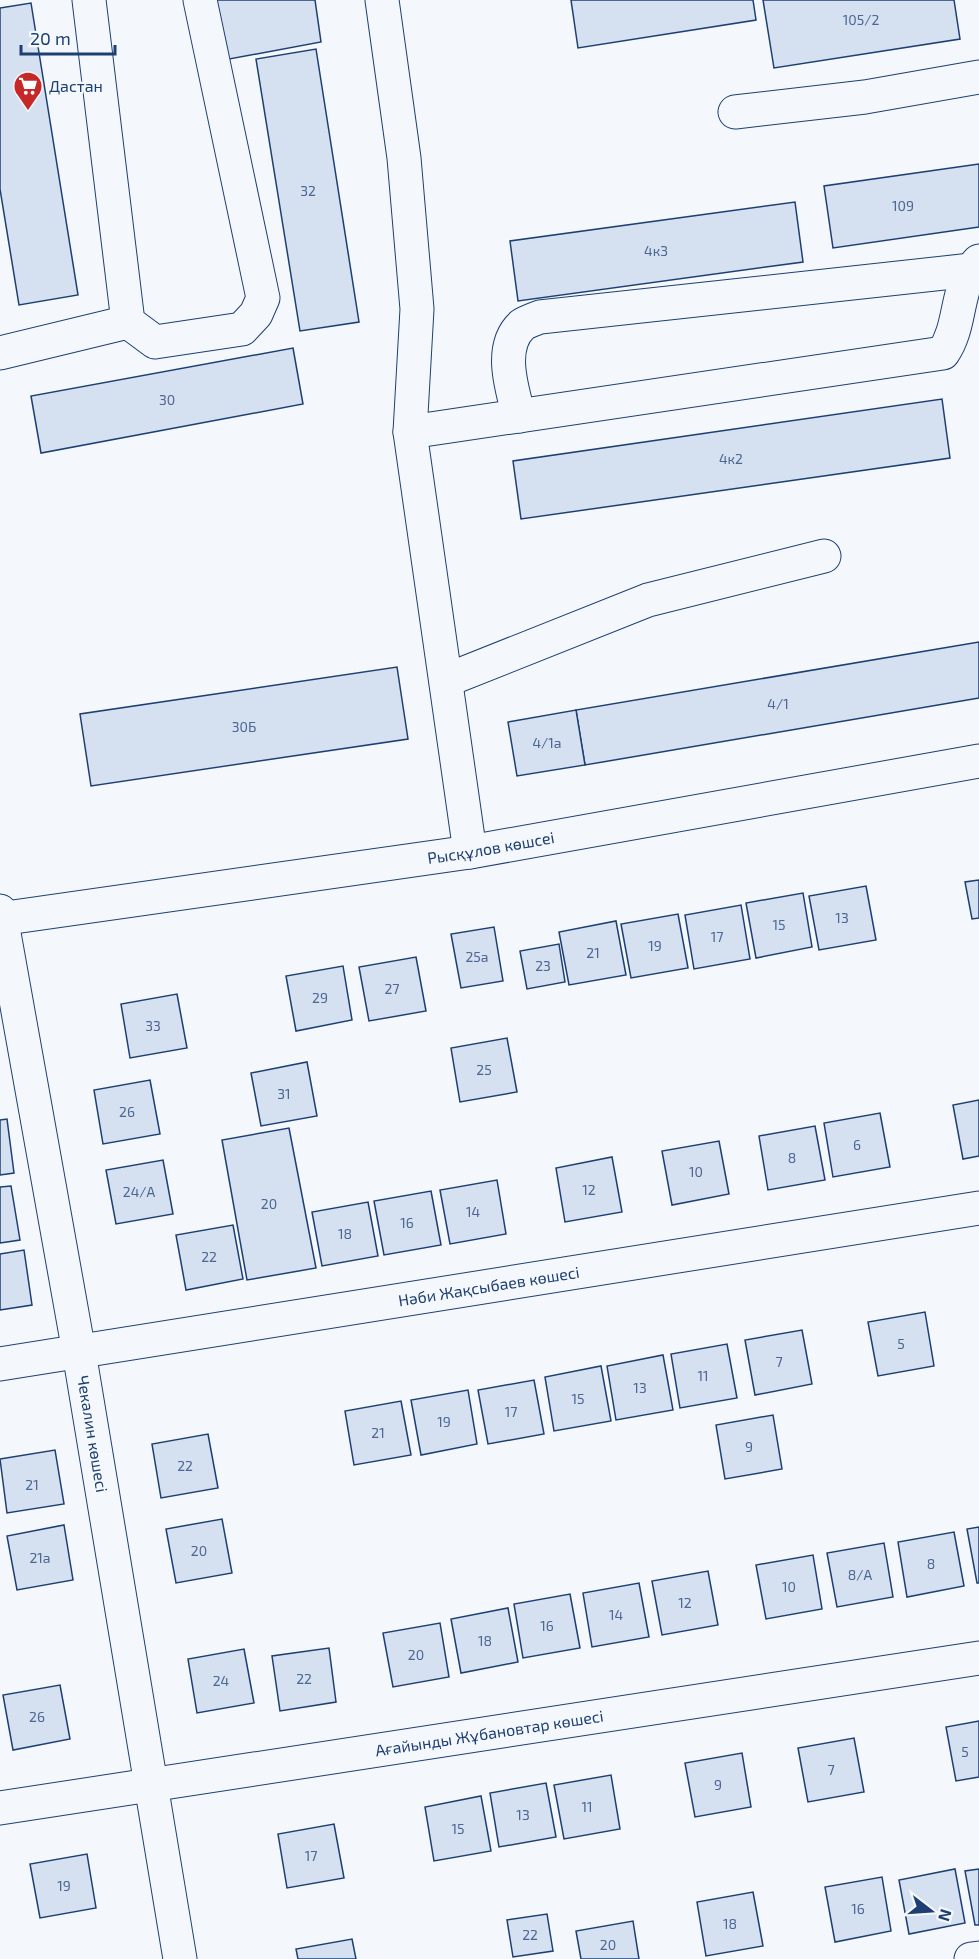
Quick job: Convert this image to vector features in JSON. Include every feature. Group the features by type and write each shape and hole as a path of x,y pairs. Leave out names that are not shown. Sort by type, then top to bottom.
{"street":[{"path":"89,0 128,322 155,342 242,329 256,314 263,298 200,0"},
{"path":"382,0 404,159 417,309 410,432 470,852"},
{"path":"735,112 865,97 979,77"},
{"path":"410,432 943,353 953,339 962,289 975,266"},
{"path":"519,416 509,376 511,347 522,325 540,317 975,266"},
{"path":"0,353 128,322"},
{"path":"447,680 648,600 824,556"},
{"name":"Рысқұлов көшсеі","path":"0,916 470,852 979,761"},
{"name":"Чекалин көшесі","path":"0,916 79,1352 180,1959"},
{"name":"Нәби Жақсыбаев көшесі","path":"0,1364 979,1208"},
{"name":"Ағайынды Жұбановтар көшесі","path":"0,1808 979,1658"},
{"path":"971,1959 979,1958"}],"building":[{"path":"213,0 315,0 321,42 224,60"},
{"path":"571,0 753,0 756,20 578,48"},
{"path":"763,0 954,0 960,39 774,68"},
{"path":"31,3 78,295 19,305 0,189 0,8"},
{"path":"316,49 359,322 300,331 256,59"},
{"path":"979,164 979,227 833,248 824,186"},
{"path":"795,202 803,262 518,301 510,241"},
{"path":"293,348 303,404 41,453 31,396"},
{"path":"942,399 950,458 521,519 513,461"},
{"path":"979,642 979,698 585,765 576,710"},
{"path":"397,667 408,739 91,786 80,714"},
{"path":"576,710 585,765 517,776 508,722"},
{"path":"979,880 979,918 972,919 965,882"},
{"path":"866,886 876,940 819,950 809,896"},
{"path":"803,893 812,947 756,958 746,903"},
{"path":"741,905 750,959 694,969 685,915"},
{"path":"678,914 688,968 631,978 621,924"},
{"path":"616,921 626,975 569,985 559,932"},
{"path":"494,927 503,981 461,988 451,934"},
{"path":"559,944 565,982 527,989 520,951"},
{"path":"416,957 426,1011 369,1021 359,967"},
{"path":"343,966 352,1020 296,1031 286,976"},
{"path":"177,994 187,1048 130,1058 121,1004"},
{"path":"507,1038 517,1092 460,1102 451,1048"},
{"path":"307,1062 317,1116 261,1126 251,1073"},
{"path":"150,1080 160,1134 103,1144 94,1090"},
{"path":"979,1100 979,1156 963,1159 953,1105"},
{"path":"880,1113 890,1167 833,1177 824,1123"},
{"path":"7,1119 14,1173 0,1175 0,1120"},
{"path":"815,1126 825,1180 768,1190 759,1136"},
{"path":"289,1128 316,1268 247,1280 222,1140"},
{"path":"719,1141 729,1194 672,1205 662,1151"},
{"path":"612,1157 622,1212 565,1222 556,1168"},
{"path":"163,1160 173,1214 116,1224 106,1170"},
{"path":"497,1180 506,1234 450,1244 440,1190"},
{"path":"11,1186 20,1240 0,1243 0,1187"},
{"path":"431,1191 441,1245 384,1255 374,1201"},
{"path":"368,1202 378,1256 322,1266 312,1212"},
{"path":"233,1225 243,1279 186,1290 176,1235"},
{"path":"24,1250 32,1305 0,1310 0,1254"},
{"path":"925,1312 934,1366 878,1376 868,1322"},
{"path":"802,1330 812,1384 755,1395 745,1340"},
{"path":"727,1344 737,1398 680,1408 671,1354"},
{"path":"663,1355 673,1410 616,1420 607,1366"},
{"path":"601,1366 611,1421 554,1431 545,1377"},
{"path":"534,1380 544,1434 488,1444 478,1390"},
{"path":"468,1390 477,1444 421,1455 411,1400"},
{"path":"401,1401 411,1455 354,1465 345,1411"},
{"path":"773,1415 782,1469 725,1479 716,1425"},
{"path":"208,1434 218,1488 161,1498 152,1444"},
{"path":"55,1450 64,1504 7,1513 0,1459"},
{"path":"222,1519 232,1573 176,1583 166,1529"},
{"path":"64,1525 73,1580 17,1590 7,1536"},
{"path":"979,1527 979,1583 977,1583 967,1529"},
{"path":"954,1532 964,1586 907,1597 898,1542"},
{"path":"884,1543 893,1597 837,1607 827,1553"},
{"path":"813,1555 822,1609 766,1619 756,1565"},
{"path":"708,1571 718,1625 662,1635 652,1581"},
{"path":"639,1583 649,1637 592,1647 583,1593"},
{"path":"570,1594 580,1648 523,1658 514,1604"},
{"path":"508,1608 518,1662 461,1673 451,1619"},
{"path":"440,1623 449,1677 393,1687 383,1633"},
{"path":"329,1648 336,1702 280,1711 272,1656"},
{"path":"244,1649 254,1703 197,1713 188,1659"},
{"path":"60,1685 70,1739 13,1750 3,1695"},
{"path":"979,1721 979,1777 956,1781 946,1727"},
{"path":"854,1738 864,1792 808,1802 798,1748"},
{"path":"742,1753 751,1807 695,1817 685,1763"},
{"path":"611,1775 620,1829 564,1839 554,1785"},
{"path":"546,1783 556,1837 499,1847 490,1793"},
{"path":"481,1796 491,1851 434,1861 425,1807"},
{"path":"334,1824 344,1878 287,1888 278,1834"},
{"path":"87,1854 96,1908 40,1918 30,1864"},
{"path":"955,1869 965,1923 909,1934 899,1880"},
{"path":"979,1869 979,1925 975,1925 965,1871"},
{"path":"882,1877 891,1931 835,1942 825,1887"},
{"path":"753,1892 763,1946 706,1956 697,1902"},
{"path":"547,1914 553,1951 513,1957 507,1920"},
{"path":"633,1921 639,1959 581,1959 576,1931"},
{"path":"352,1939 356,1959 298,1959 296,1949"}],"place":[{"name":"Дастан","path":"28,112"}]}
